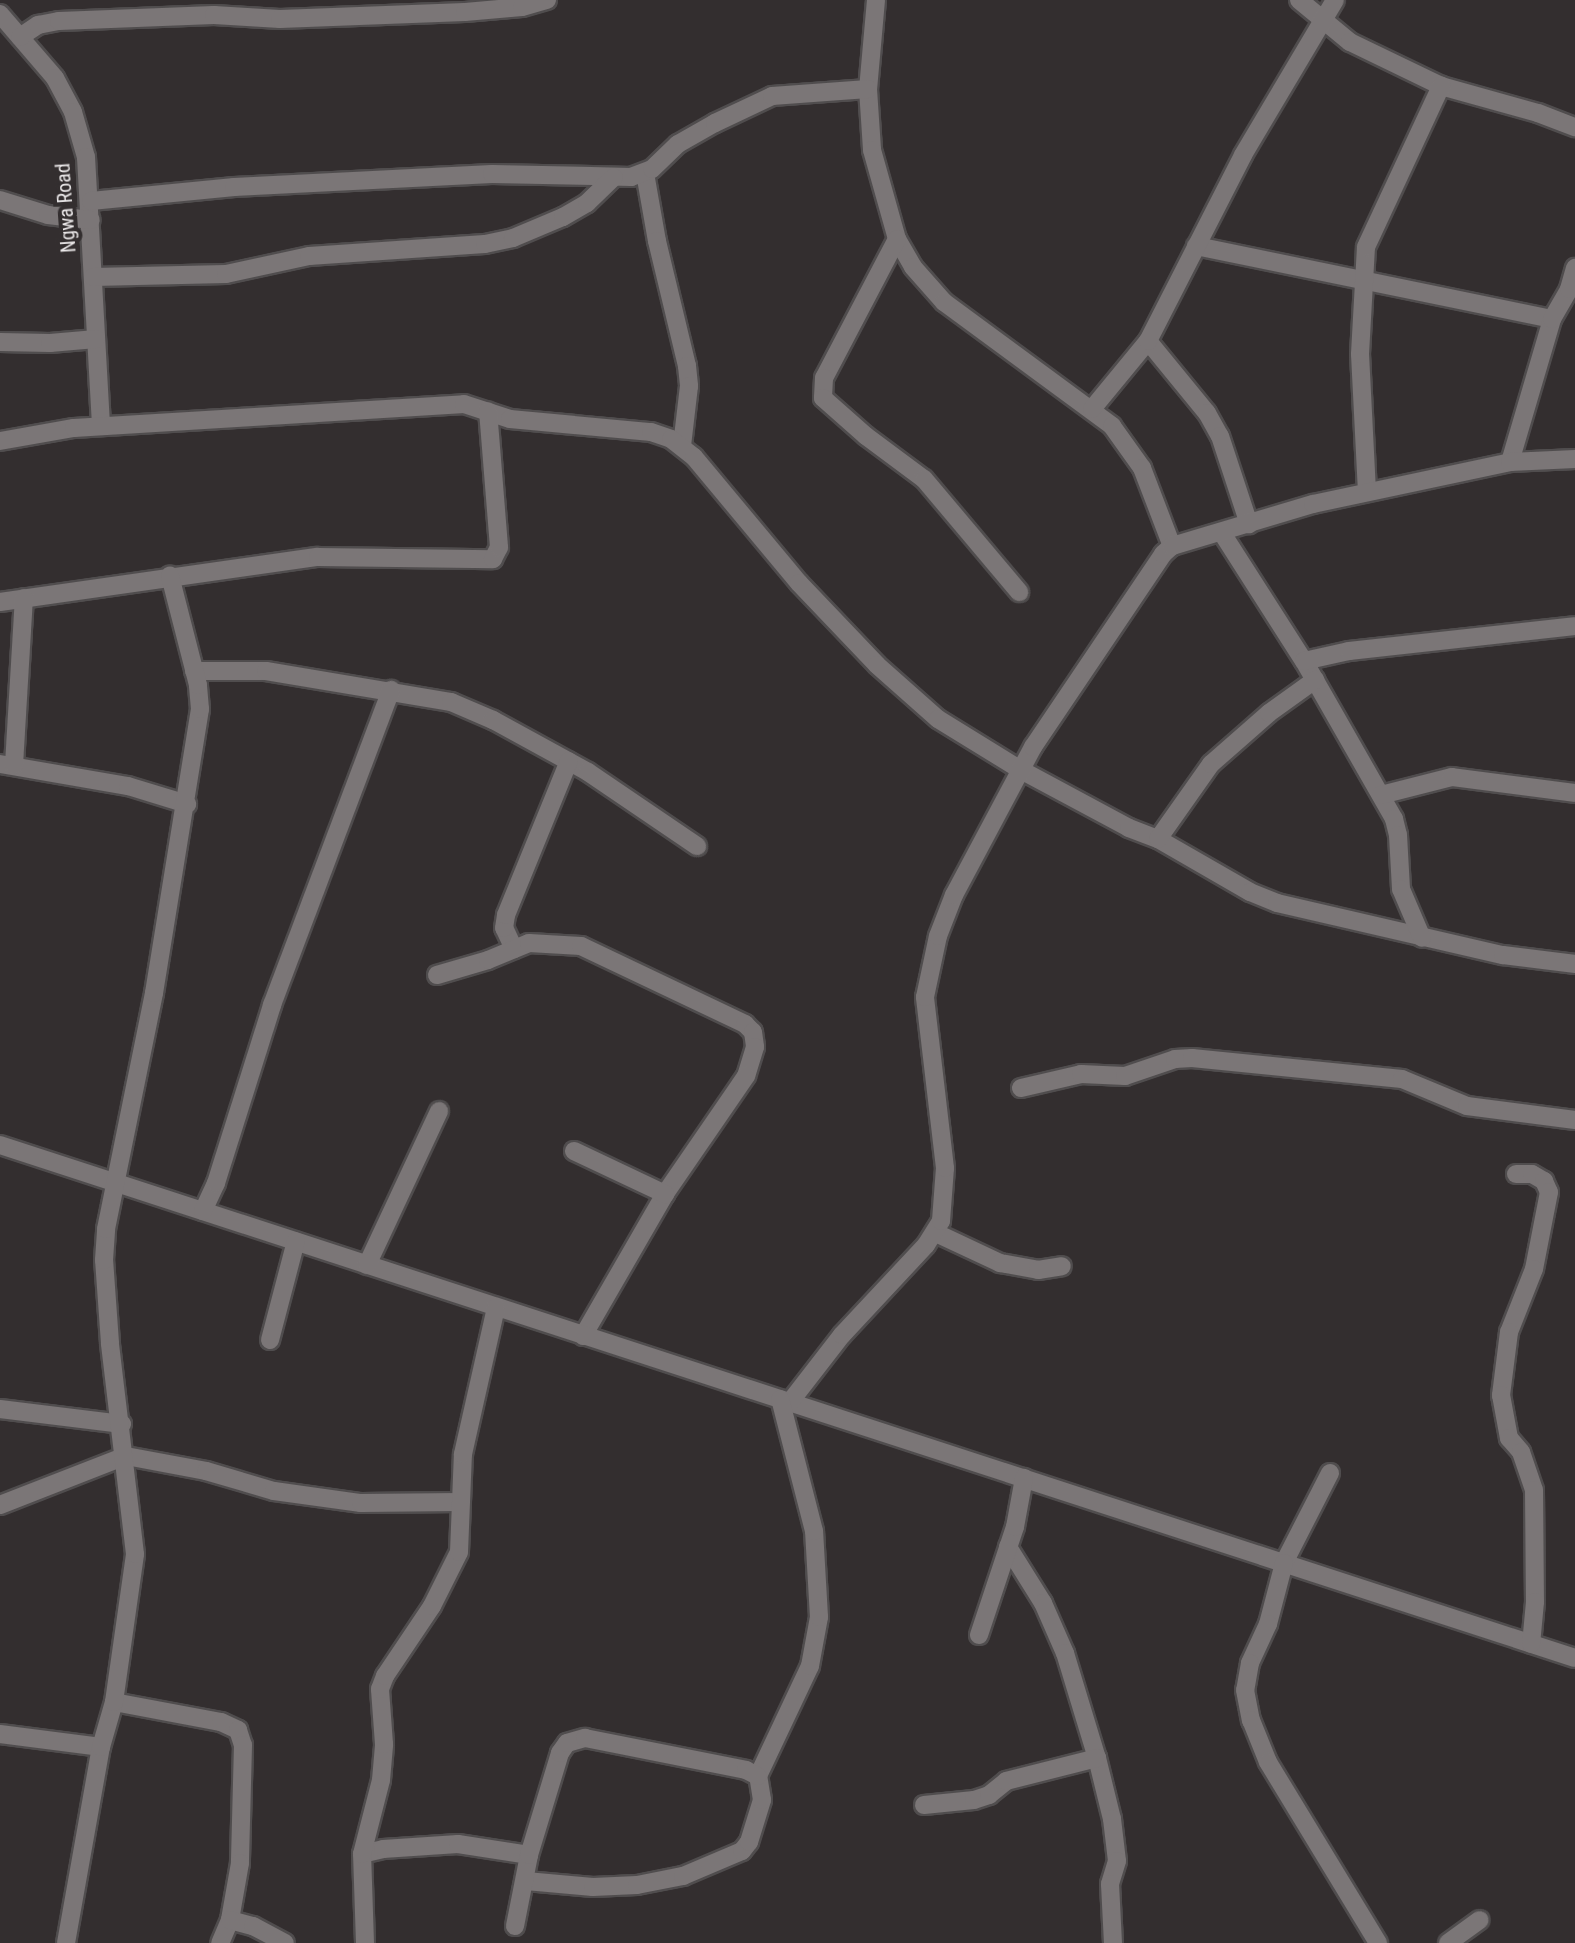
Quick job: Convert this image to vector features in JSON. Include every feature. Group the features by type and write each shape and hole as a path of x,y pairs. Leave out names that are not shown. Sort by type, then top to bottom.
{"street":[{"path":"20,37 38,25 59,21 214,15 261,9 465,12 522,7 547,0"},
{"path":"876,0 868,89 872,150 897,239 913,267 944,302 1092,409 1128,444 1142,468 1172,546"},
{"path":"1299,0 1350,42 1441,86 1538,113 1575,127"},
{"path":"1092,409 1148,341 1196,246 1321,19 1335,0"},
{"name":"Ngwa Road","path":"0,14 55,78 73,112 86,157 101,426"},
{"path":"1367,492 1360,354 1369,235 1441,86"},
{"path":"0,200 48,215 91,211 234,187 477,175 614,177 645,173 678,144 772,96 868,89"},
{"path":"645,173 657,241 687,366 689,386 682,446"},
{"path":"93,277 226,274 309,256 485,244 513,238 563,217 587,203 614,177"},
{"path":"897,239 824,378 823,398 866,436 924,479 1019,592"},
{"path":"1196,246 1552,319"},
{"path":"1510,462 1552,319 1572,289 1575,268"},
{"path":"0,342 59,343 96,339"},
{"path":"1148,341 1207,413 1220,436 1249,524"},
{"path":"0,441 101,426 464,404 510,419 651,432 682,446 799,583 877,665 938,719 1021,770 1129,828 1158,839 1250,892 1277,903 1503,955 1575,964"},
{"path":"0,602 318,557 493,559 499,547 488,411"},
{"path":"785,1401 936,1233 944,1209 945,1168 927,1018 928,977 938,936 954,895 1021,770 1137,589 1172,546 1367,492 1510,462 1575,459"},
{"path":"1222,533 1304,661 1381,795 1398,835 1401,889 1422,938"},
{"path":"66,1943 101,1747 114,1702 135,1554 126,1456 110,1343 104,1260 113,1182 154,993 200,709 194,671 170,576"},
{"path":"24,598 7,764 128,786 187,804"},
{"path":"1304,661 1349,651 1575,626"},
{"path":"194,671 266,671 437,698 465,707 569,761 697,846"},
{"path":"1158,839 1211,764 1269,713 1315,680"},
{"path":"203,1211 216,1183 272,1005 391,690"},
{"path":"514,949 504,928 506,915 569,761"},
{"path":"1381,795 1452,777 1575,793"},
{"path":"437,975 529,943 581,946 745,1024 753,1032 755,1047 746,1076 665,1194 583,1336"},
{"path":"1021,1088 1081,1074 1125,1076 1175,1059 1192,1058 1402,1079 1467,1106 1575,1120"},
{"path":"367,1265 439,1111"},
{"path":"0,1145 1575,1658"},
{"path":"574,1151 665,1194"},
{"path":"1516,1174 1532,1174 1544,1181 1549,1192 1534,1269 1509,1332 1501,1395 1509,1438 1521,1452 1534,1490 1535,1602 1531,1644"},
{"path":"936,1233 1000,1263 1020,1268 1062,1266"},
{"path":"270,1340 296,1241"},
{"path":"365,1943 362,1854 382,1768 384,1744 380,1689 453,1565 461,1537 463,1454 496,1308"},
{"path":"526,1881 593,1887 637,1885 683,1876 742,1851 749,1842 762,1800 758,1776 810,1666 819,1617 814,1531 785,1401"},
{"path":"0,1409 122,1424"},
{"path":"0,1505 126,1456 206,1471 274,1491 361,1503 460,1502"},
{"path":"1330,1473 1284,1563 1268,1624 1250,1663 1245,1690 1251,1720 1268,1762 1378,1943"},
{"path":"979,1635 1008,1547 1024,1478"},
{"path":"1008,1547 1043,1603 1065,1653 1097,1758 1112,1819 1117,1861 1110,1884 1113,1943"},
{"path":"114,1702 206,1719 238,1730 243,1745 240,1863 230,1920 220,1943"},
{"path":"0,1734 101,1747"},
{"path":"515,1926 529,1855 560,1753 567,1743 585,1738 746,1770 758,1776"},
{"path":"924,1805 974,1800 989,1795 1006,1781 1097,1758"},
{"path":"362,1854 396,1847 458,1844 529,1855"},
{"path":"230,1920 253,1926 285,1943"},
{"path":"1448,1943 1480,1920"}]}
